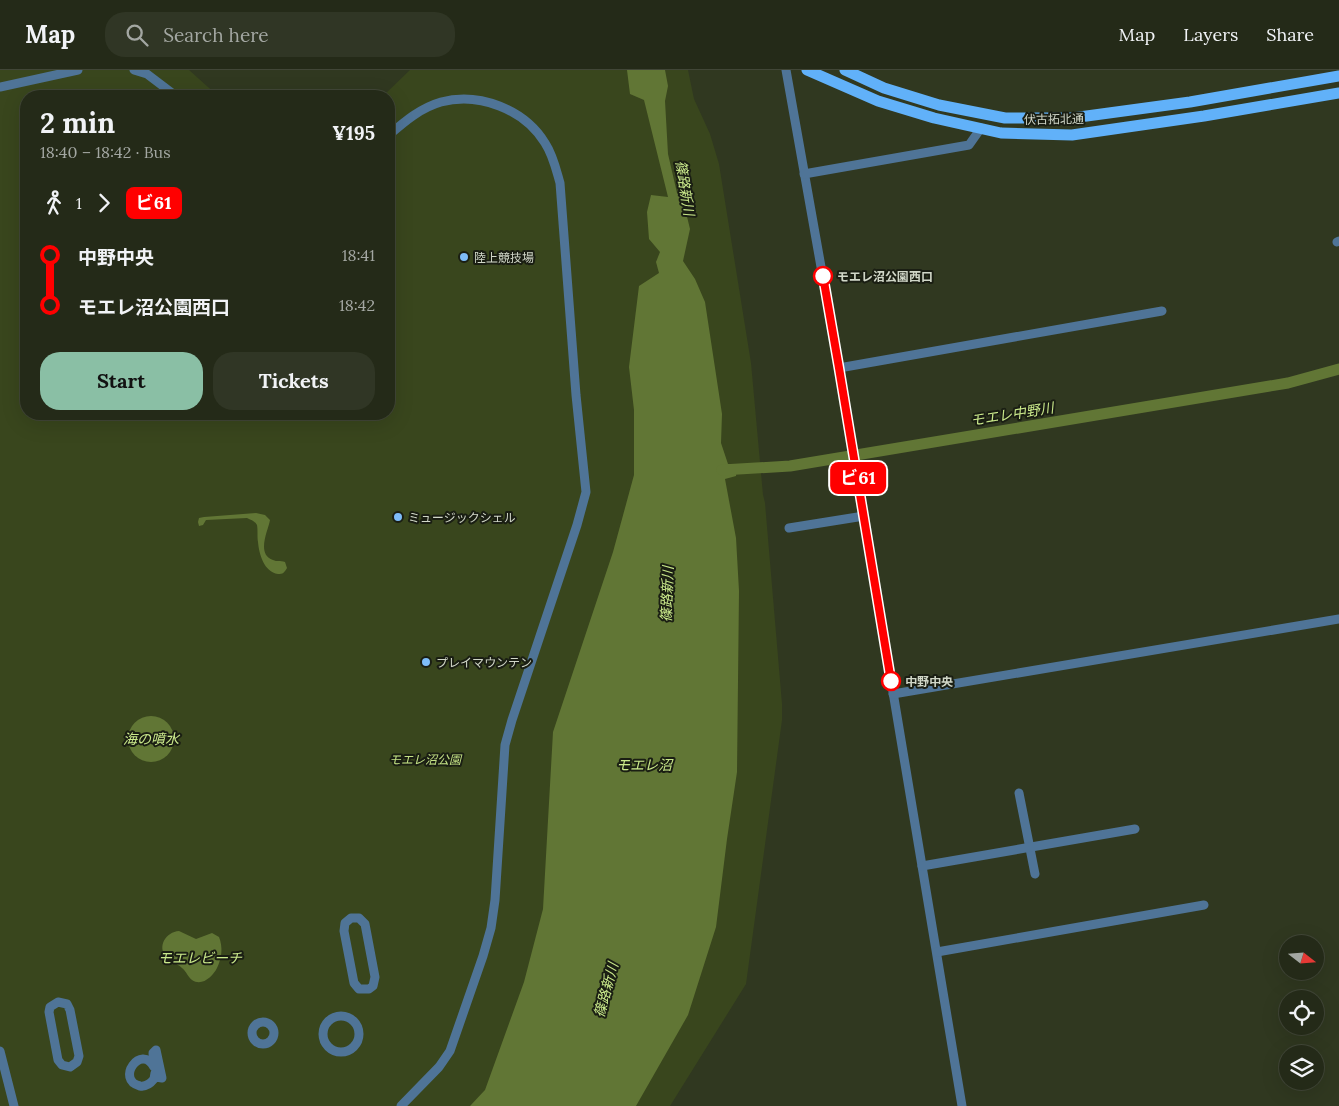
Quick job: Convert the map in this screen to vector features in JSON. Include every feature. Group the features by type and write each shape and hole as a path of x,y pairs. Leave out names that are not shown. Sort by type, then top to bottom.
{"main road":[{"name":"伏古拓北通","path":"807,70 878,101 934,118 1001,133 1072,135 1204,116 1339,93"},
{"name":"伏古拓北通","path":"846,70 884,88 939,105 1005,118 1072,118 1190,102 1339,76"}],"street":[{"path":"0,87 78,70"},
{"path":"134,70 147,74 168,90"},
{"path":"786,70 856,464 962,1106"},
{"path":"395,130 408,118 431,106 450,100 471,99 502,107 519,116 534,128 548,148 560,183 576,396 586,492 505,745 495,900 491,928 483,956 450,1051 433,1074 401,1106"},
{"path":"804,174 969,146 981,128"},
{"path":"839,368 1162,311"},
{"path":"789,528 864,516"},
{"path":"893,694 1339,619"},
{"path":"1019,793 1035,874"},
{"path":"922,866 1135,829"},
{"path":"936,952 1204,905"},
{"path":"351,918 359,918 365,924 375,977 373,986 369,989 359,989 354,983 344,931 345,923 351,918"},
{"path":"58,1002 67,1004 70,1010 79,1056 74,1065 70,1067 62,1065 58,1060 49,1012 50,1007 58,1002"},
{"path":"338,1016 351,1018 359,1030 359,1040 349,1051 344,1052 330,1049 322,1036 326,1023 333,1017 338,1016"},
{"path":"156,1050 160,1066 162,1078 156,1077 155,1073 154,1080 147,1085 138,1085 131,1080 131,1067 137,1061 149,1061 154,1067 153,1053 156,1050"},
{"path":"0,1051 14,1106"}],"green space":[{"name":"モエレ沼公園","path":"0,70 189,70 211,90 20,90 20,420 395,420 395,90 389,90 410,70 688,70 694,99 710,134 719,164 751,363 765,503 782,720 746,984 670,1106 0,1106"}],"water":[{"name":"モエレ沼","path":"627,70 665,70 668,86 665,101 668,154 677,193 682,196 690,229 683,261 695,279 705,302 722,414 721,443 728,464 737,464 736,476 725,479 736,538 739,591 737,772 716,927 688,1015 636,1106 470,1106 485,1090 524,982 543,909 553,732 613,552 634,475 634,410 629,367 639,286 659,273 656,262 660,252 649,239 647,212 651,195 668,197 644,100 630,94"},
{"path":"256,513 265,515 270,520 264,542 265,553 273,560 285,562 287,568 282,573 273,573 263,562 255,522 247,518 206,520 203,525 199,526 198,522 199,518 204,517"},
{"name":"海の噴水","path":"151,716 164,720 170,726 174,739 170,752 164,758 151,762 138,758 132,752 128,739 132,726 138,720"},
{"name":"モエレビーチ","path":"179,931 196,939 212,933 219,937 220,960 217,968 207,980 196,982 192,980 183,969 168,959 163,953 164,940 170,934"}],"waterway":[{"name":"モエレ中野川","path":"722,470 790,466 1288,383 1339,369"}],"bus line":[{"name":"ビ61","path":"823,276 891,681"}],"place":[{"name":"陸上競技場","path":"464,257"},
{"name":"モエレ沼公園西口","path":"823,276"},
{"name":"ミュージックシェル","path":"398,517"},
{"name":"プレイマウンテン","path":"426,662"},
{"name":"中野中央","path":"891,681"}],"water label":[{"name":"篠路新川","path":"685,188"},
{"name":"篠路新川","path":"667,594"},
{"name":"篠路新川","path":"606,990"}]}
